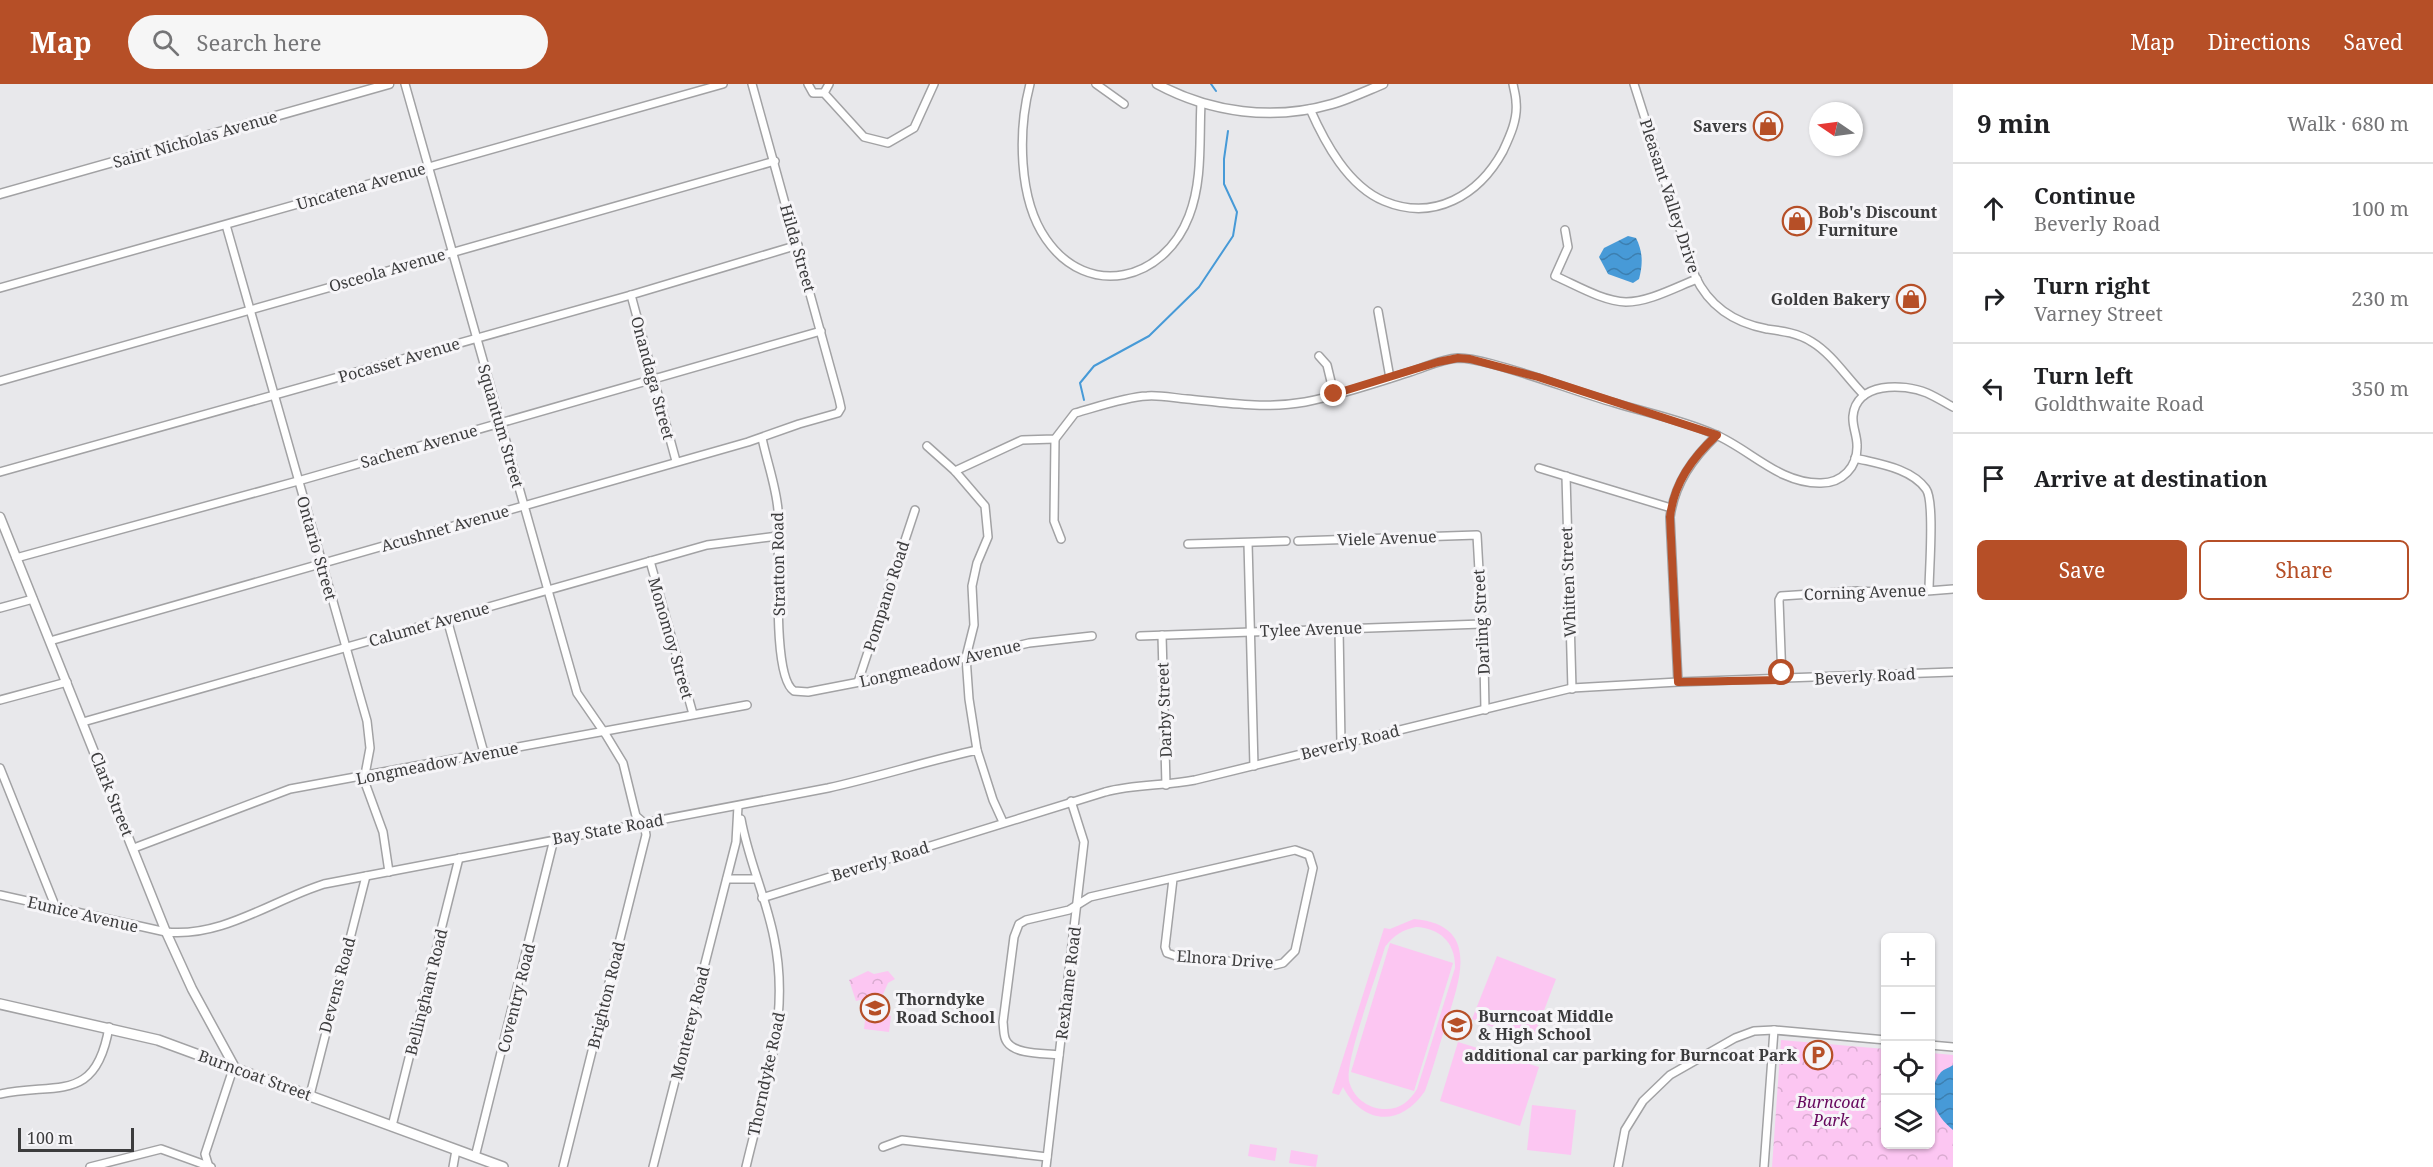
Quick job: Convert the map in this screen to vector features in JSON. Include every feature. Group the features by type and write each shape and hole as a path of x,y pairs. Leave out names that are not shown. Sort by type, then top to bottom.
{"main road":[{"name":"Burncoat Street","path":"0,1004 158,1040 234,1066 503,1167"}],"street":[{"name":"Saint Nicholas Avenue","path":"0,194 390,84"},
{"name":"Squantum Street","path":"405,84 577,693 623,763 636,816 644,823"},
{"name":"Uncatena Avenue","path":"0,288 723,84"},
{"name":"Hilda Street","path":"752,84 775,160 839,399 838,412"},
{"path":"808,84 813,93 824,93 864,137 888,143 914,128 934,84"},
{"path":"824,93 829,84"},
{"path":"1030,84 1022,139 1026,184 1033,213 1045,238 1063,259 1078,269 1101,276 1126,275 1144,269 1168,249 1183,228 1196,193 1201,103"},
{"path":"1096,84 1124,104"},
{"path":"1158,84 1201,103 1256,113 1310,109 1333,104 1383,84"},
{"path":"1310,109 1325,141 1346,170 1370,193 1386,202 1408,207 1438,206 1469,193 1485,178 1498,160 1514,122 1516,103 1513,84"},
{"name":"Pleasant Valley Drive","path":"1634,84 1697,279 1705,292 1722,311 1739,321 1795,335 1813,342 1864,395"},
{"name":"Osceola Avenue","path":"0,381 775,160"},
{"name":"Ontario Street","path":"226,225 320,564 369,730 370,748 364,777"},
{"path":"1565,230 1568,247 1555,276 1603,296 1625,302 1636,301 1697,279"},
{"name":"Pocasset Avenue","path":"0,472 275,396 476,337 631,296 798,245"},
{"name":"Onandaga Street","path":"631,296 675,461"},
{"path":"1378,311 1390,378"},
{"name":"Sachem Avenue","path":"16,558 298,481 821,331"},
{"path":"1319,356 1327,365 1334,394"},
{"path":"1061,539 1054,521 1055,440 1075,412 1147,396 1252,407 1306,401 1458,358 1481,361 1538,377 1717,435 1775,471 1801,481 1821,483 1842,478 1856,458 1857,444 1852,417 1864,395 1878,389 1911,388 1927,393 1953,407"},
{"name":"Acushnet Avenue","path":"50,641 762,438 838,412"},
{"path":"1678,682 1671,508 1685,471 1703,448 1717,435"},
{"name":"Stratton Road","path":"762,438 777,503 780,642 786,682 790,689"},
{"path":"955,471 1022,440 1055,440"},
{"path":"927,446 955,471 985,506 988,537 977,563 972,586 974,625 966,657 969,699 978,750 993,800 1003,822"},
{"path":"1856,458 1888,466 1913,477 1928,492 1930,507 1929,590"},
{"path":"1539,468 1671,508"},
{"name":"Whitten Street","path":"1566,476 1572,688"},
{"name":"Pompano Road","path":"858,682 915,510"},
{"name":"Clark Street","path":"0,518 166,932 192,989 234,1066"},
{"name":"Viele Avenue","path":"1298,541 1477,535"},
{"name":"Darling Street","path":"1477,535 1485,710"},
{"name":"Calumet Avenue","path":"83,722 717,543 778,536"},
{"path":"1188,544 1286,541"},
{"path":"1248,543 1254,766"},
{"name":"Monomoy Street","path":"650,561 693,714"},
{"name":"Corning Avenue","path":"1782,680 1779,600 1781,596 1871,590 1914,593 1953,589"},
{"path":"0,608 33,599"},
{"path":"447,619 484,753"},
{"name":"Tylee Avenue","path":"1140,636 1482,624"},
{"path":"1339,628 1341,744"},
{"name":"Darby Street","path":"1162,635 1166,785"},
{"name":"Longmeadow Avenue","path":"790,689 808,692 1029,643 1092,636"},
{"name":"Beverly Road","path":"762,898 1071,801 1127,786 1166,785 1254,766 1572,688 1953,672"},
{"path":"0,700 67,682"},
{"name":"Longmeadow Avenue","path":"134,848 290,789 747,705"},
{"name":"Bay State Road","path":"166,932 185,933 211,928 244,917 311,888 862,781 936,759 978,750"},
{"path":"0,768 57,908"},
{"path":"364,777 383,832 389,872"},
{"name":"Rexhame Road","path":"1046,1167 1084,842 1071,801"},
{"name":"Monterey Road","path":"654,1167 736,842 738,806"},
{"name":"Thorndyke Road","path":"738,806 742,830 774,937 781,992 776,1039 746,1167"},
{"name":"Brighton Road","path":"563,1167 646,835 644,823"},
{"name":"Coventry Road","path":"475,1157 554,839"},
{"name":"Elnora Drive","path":"1059,1055 1018,1050 1006,1041 1003,1022 1014,937 1019,924 1026,920 1069,910 1090,897 1287,851 1302,851 1309,855 1313,868 1295,951 1283,963 1275,965 1172,956 1167,953 1165,947 1173,879"},
{"name":"Bellingham Road","path":"392,1126 459,858"},
{"name":"Devens Road","path":"310,1095 366,876"},
{"path":"727,879 756,879"},
{"name":"Eunice Avenue","path":"0,895 166,932"},
{"path":"0,1094 60,1089 86,1078 98,1065 109,1028"},
{"path":"1618,1167 1625,1130 1643,1101 1656,1087 1684,1066 1735,1038 1754,1031 1774,1030 1881,1040"},
{"path":"1764,1167 1774,1030"},
{"path":"1935,1045 1953,1047"},
{"path":"210,1167 205,1154 234,1066"},
{"path":"884,1147 902,1140 1047,1157"},
{"path":"90,1167 113,1164 161,1149 210,1167"},
{"path":"453,1167 456,1150"}],"green space":[{"path":"1414,919 1435,923 1450,932 1457,944 1460,973 1425,1091 1405,1111 1394,1116 1382,1117 1361,1109 1351,1100 1343,1087 1339,1095 1332,1093 1384,928 1390,929","holes":["1416,927 1425,928 1445,938 1453,951 1455,968 1417,1089 1411,1098 1399,1107 1377,1108 1357,1097 1349,1081 1349,1070 1357,1036 1385,947 1402,931"]},
{"path":"1390,943 1453,963 1414,1091 1351,1072"},
{"path":"1497,956 1556,979 1532,1042 1472,1019"},
{"path":"868,971 874,974 888,971 895,979 888,983 881,999 868,998 856,1001 849,980"},
{"path":"866,1013 891,1016 889,1032 864,1029"},
{"name":"Burncoat Park","path":"1781,1040 1881,1049 1881,1149 1935,1149 1935,1053 1953,1055 1953,1167 1772,1167"},
{"path":"1458,1042 1539,1067 1520,1126 1440,1101"},
{"path":"1532,1105 1576,1110 1571,1155 1527,1150"},
{"path":"1250,1144 1277,1148 1275,1161 1248,1156"},
{"path":"1291,1150 1318,1155 1316,1167 1289,1163"}],"water":[{"path":"1628,236 1636,238 1642,258 1639,279 1633,283 1608,274 1599,257 1604,248"},
{"path":"1953,1065 1953,1130 1941,1118 1935,1106 1935,1083 1941,1072"}],"waterway":[{"path":"1211,84 1216,91"},
{"path":"1084,400 1080,383 1094,366 1149,336 1199,287 1233,236 1237,212 1224,184 1224,159 1228,131"}],"place":[{"name":"Savers","path":"1768,126"},
{"name":"Bob's Discount Furniture","path":"1797,221"},
{"name":"Golden Bakery","path":"1911,299"},
{"name":"Thorndyke Road School","path":"875,1008"},
{"name":"Burncoat Middle & High School","path":"1457,1025"},
{"name":"additional car parking for Burncoat Park","path":"1818,1055"}],"route":[{"path":"1334,394 1363,387 1438,362 1458,358 1470,359 1538,377 1717,435 1703,448 1685,471 1672,503 1670,517 1678,682 1782,680 1782,673"}]}
